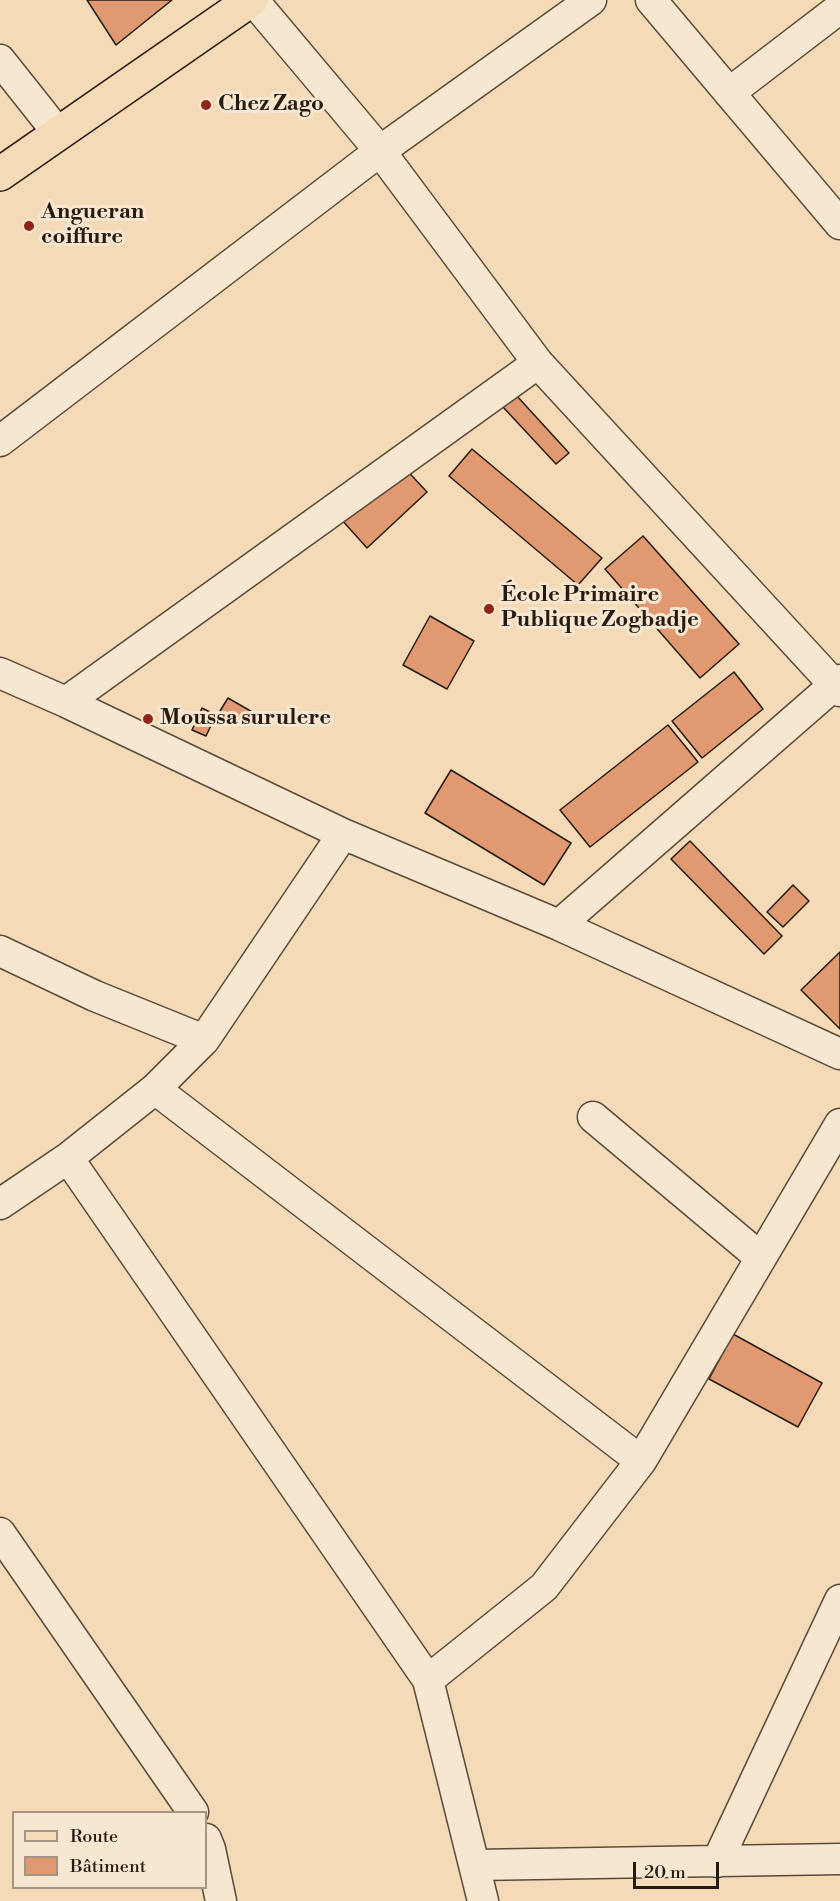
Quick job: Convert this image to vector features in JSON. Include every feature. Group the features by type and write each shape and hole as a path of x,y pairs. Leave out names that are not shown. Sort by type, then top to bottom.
{"main road":[{"path":"0,174 252,0"}],"street":[{"path":"252,0 380,151 538,363 838,686 559,925"},
{"path":"0,441 380,151 591,0"},
{"path":"651,0 840,224"},
{"path":"729,93 840,8"},
{"path":"0,60 58,133"},
{"path":"66,702 538,363"},
{"path":"0,673 343,834 559,925 840,1054"},
{"path":"0,1204 68,1158 155,1089 204,1040 343,834"},
{"path":"0,951 95,996 204,1040"},
{"path":"155,1089 641,1461"},
{"path":"593,1117 761,1258"},
{"path":"428,1680 544,1587 641,1461 840,1125"},
{"path":"68,1158 428,1680 483,1901"},
{"path":"0,1533 192,1811"},
{"path":"717,1862 840,1600"},
{"path":"207,1842 221,1901"},
{"path":"475,1865 840,1859"}],"building":[{"path":"87,0 172,0 116,45"},
{"path":"516,395 569,453 556,464 503,407"},
{"path":"472,449 602,558 578,585 449,476"},
{"path":"400,463 427,492 367,548 341,519"},
{"path":"643,536 739,644 700,678 605,569"},
{"path":"430,616 474,641 447,689 403,665"},
{"path":"734,672 763,709 702,758 672,721"},
{"path":"228,698 254,713 246,726 220,711"},
{"path":"202,708 216,715 206,736 192,730"},
{"path":"668,725 698,762 590,847 560,810"},
{"path":"451,770 571,843 544,885 425,813"},
{"path":"690,841 782,936 764,954 671,859"},
{"path":"793,885 809,901 783,927 767,912"},
{"path":"840,952 840,1029 801,990"},
{"path":"733,1334 822,1383 798,1427 709,1379"}],"place":[{"name":"Chez Zago","path":"206,105"},
{"name":"Angueran coiffure","path":"29,226"},
{"name":"École Primaire Publique Zogbadje","path":"489,609"},
{"name":"Moussa surulere","path":"148,719"}]}
